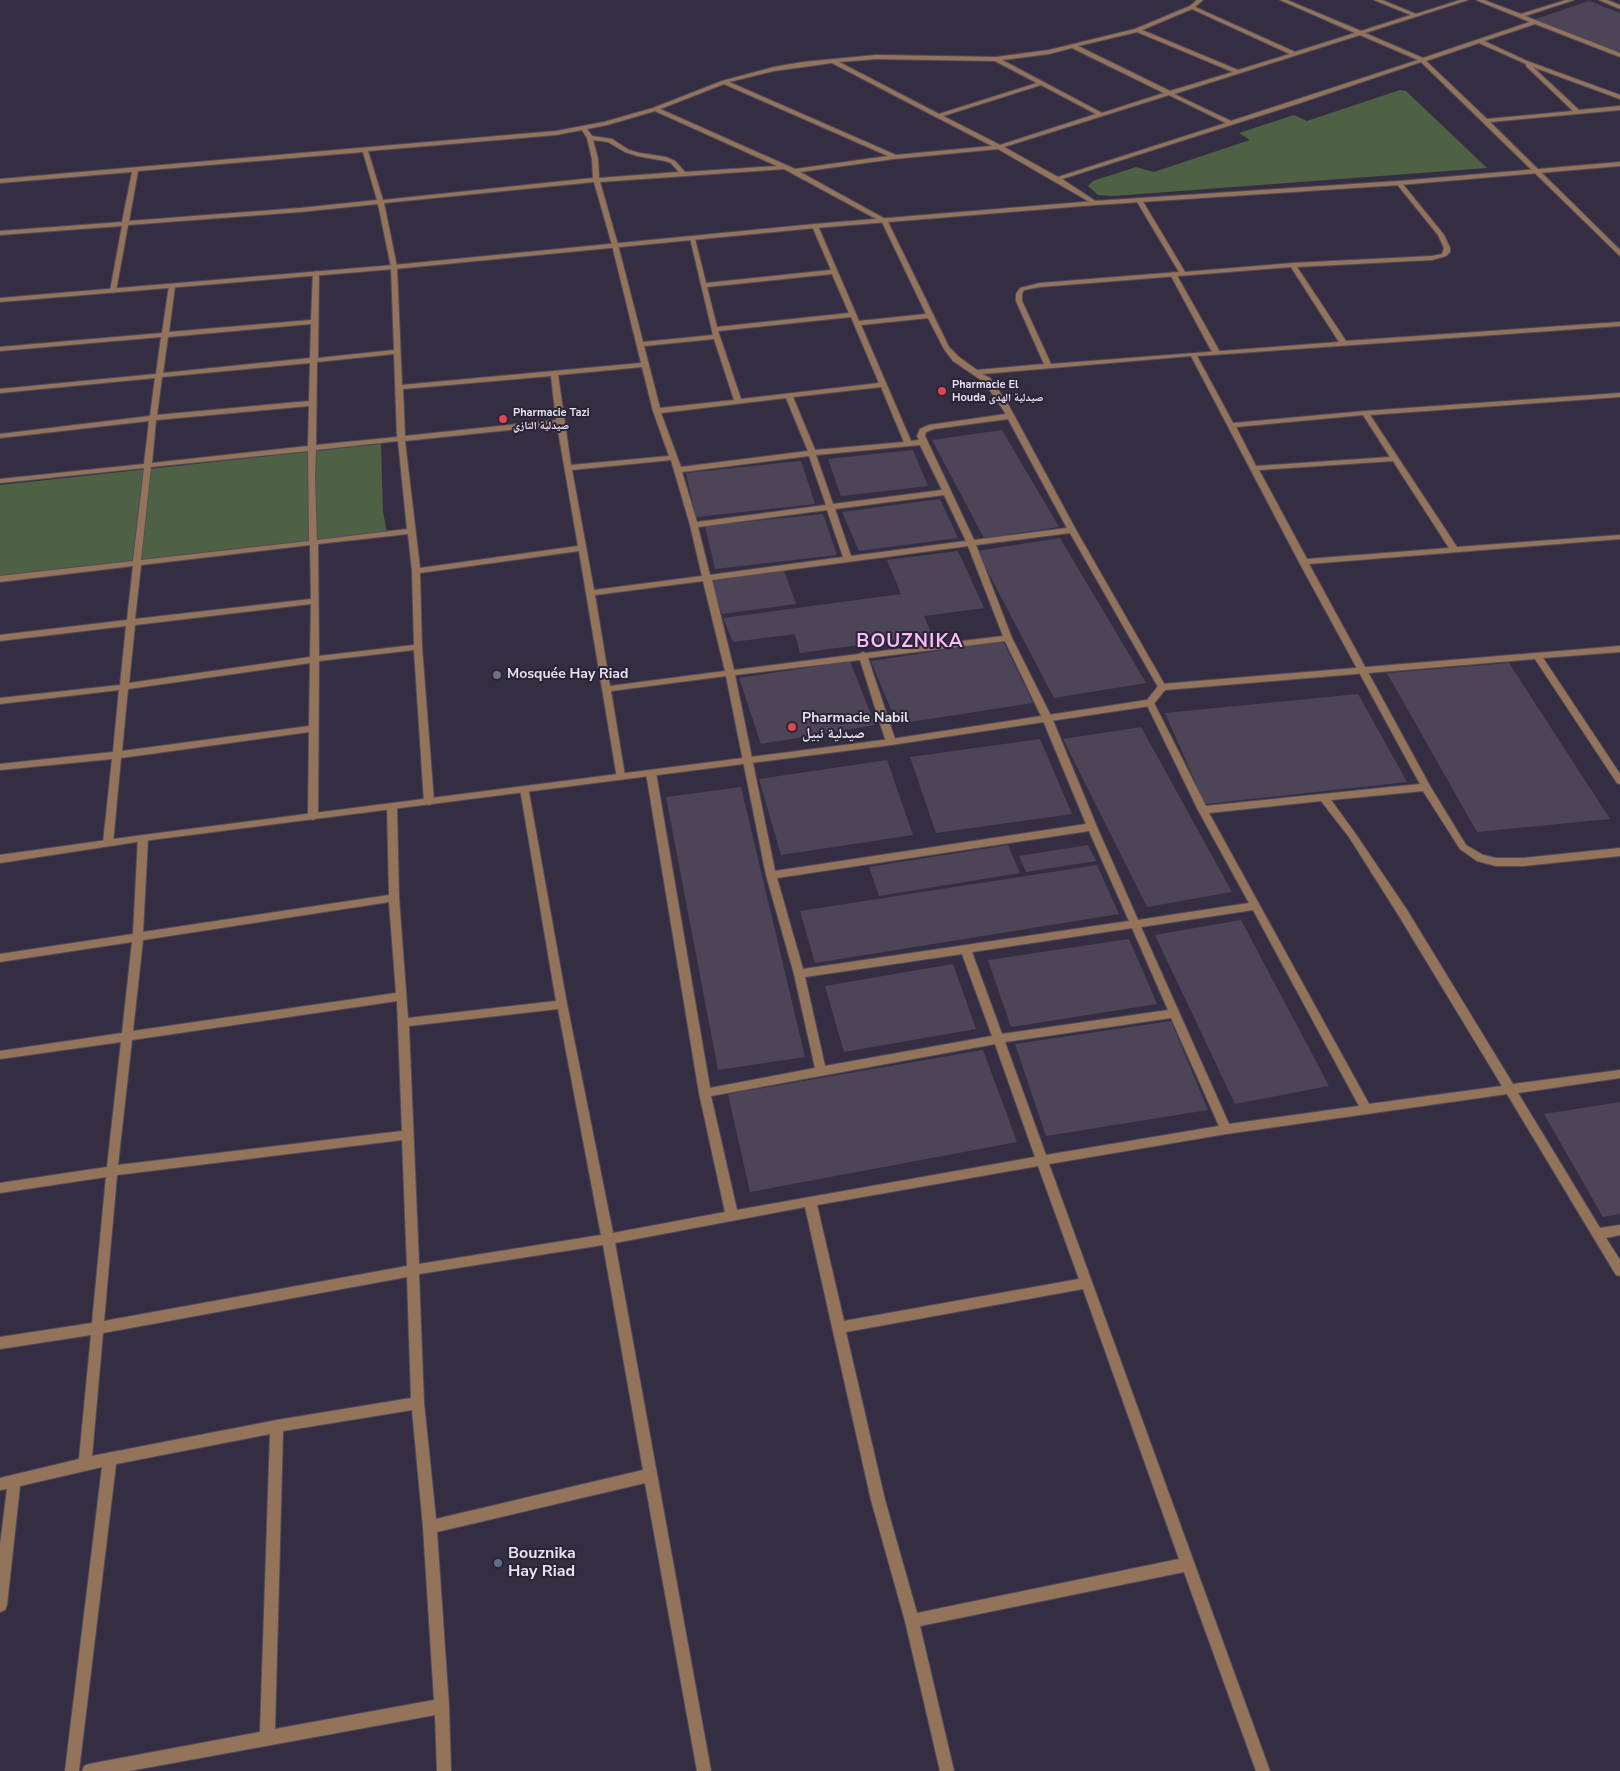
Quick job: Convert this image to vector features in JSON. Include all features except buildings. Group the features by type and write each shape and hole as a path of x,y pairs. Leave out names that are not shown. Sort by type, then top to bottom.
{"street":[{"path":"0,181 522,137 584,128 655,109 724,82 774,69 876,57 996,59 1073,46 1137,30 1192,7 1200,0"},
{"path":"1283,0 1421,59 1538,171 1620,254"},
{"path":"1377,0 1415,15"},
{"path":"794,171 894,157 999,147 1465,0"},
{"path":"1480,0 1620,54"},
{"path":"1521,16 1571,0"},
{"path":"1602,0 1620,7"},
{"path":"1192,7 1293,53"},
{"path":"1057,179 1230,124 1535,22"},
{"path":"1137,30 1236,71"},
{"path":"1478,40 1525,62 1620,96"},
{"path":"1073,46 1230,124"},
{"path":"996,59 1100,114"},
{"path":"832,61 999,147 1057,179 1095,203"},
{"path":"1525,62 1578,112"},
{"path":"724,82 894,157"},
{"path":"938,116 1041,83"},
{"path":"1486,121 1620,108"},
{"path":"655,109 794,171 885,221 946,348 956,359 977,372 996,391 1072,530 1162,687"},
{"path":"584,128 590,138 596,180 615,245 657,410 678,470 694,525 730,672 771,875 799,974 821,1072"},
{"path":"590,138 610,140 633,154 666,159 673,162 684,175"},
{"path":"365,150 380,201 394,267 402,437 416,571 418,647 429,802"},
{"path":"0,300 394,267 815,226 1095,203 1400,183 1620,164"},
{"path":"0,233 300,210 596,180 785,167"},
{"path":"113,291 135,169"},
{"path":"1048,365 1019,301 1019,294 1022,289 1040,284 1293,265 1424,258 1444,255 1447,252 1447,248 1440,235 1400,183"},
{"path":"1139,200 1183,274"},
{"path":"815,226 908,443"},
{"path":"692,238 716,336 738,402"},
{"path":"1293,265 1344,344"},
{"path":"704,285 834,272"},
{"path":"313,816 315,582 312,542 312,447 316,273"},
{"path":"1173,274 1216,352"},
{"path":"108,843 153,418 172,286"},
{"path":"714,328 853,315"},
{"path":"857,323 930,316"},
{"path":"0,349 315,322"},
{"path":"977,372 1216,352 1620,324"},
{"path":"640,344 716,336"},
{"path":"0,391 398,352"},
{"path":"1193,354 1303,562 1426,787 1463,847 1480,858 1496,862 1523,862 1620,852"},
{"path":"399,387 645,365"},
{"path":"554,372 560,422 583,548 620,776"},
{"path":"657,410 882,385"},
{"path":"1231,424 1365,412 1620,395"},
{"path":"789,396 812,453 847,558"},
{"path":"0,436 153,418 313,403"},
{"path":"1365,412 1454,549"},
{"path":"1011,416 932,427 923,431 921,436 970,544 1008,638 1047,718 1092,827 1226,1129"},
{"path":"0,481 402,437 560,422"},
{"path":"678,470 812,453 923,442"},
{"path":"568,468 673,458"},
{"path":"1254,468 1395,459"},
{"path":"694,525 947,492"},
{"path":"590,593 1072,530"},
{"path":"0,579 412,531"},
{"path":"1303,562 1620,537"},
{"path":"416,571 583,548"},
{"path":"0,638 314,601"},
{"path":"605,689 1008,638"},
{"path":"0,701 124,687 315,659 418,647"},
{"path":"0,858 892,742 1150,703 1162,687 1620,649"},
{"path":"863,655 892,742"},
{"path":"1537,656 1620,781"},
{"path":"1150,703 1202,810 1366,1109"},
{"path":"0,767 117,755 315,728"},
{"path":"651,773 705,1093 732,1216"},
{"path":"1202,810 1426,787"},
{"path":"525,789 562,1004 608,1239 704,1771"},
{"path":"1324,798 1352,835 1404,913 1620,1271"},
{"path":"392,807 394,898 402,996 418,1403 430,1527 442,1706 444,1771"},
{"path":"771,875 1092,827"},
{"path":"85,1464 96,1328 138,937 144,838"},
{"path":"0,958 394,898"},
{"path":"799,974 1256,906"},
{"path":"966,950 1263,1771"},
{"path":"0,1055 402,996"},
{"path":"402,1023 562,1004"},
{"path":"705,1093 999,1039 1174,1013"},
{"path":"0,1343 96,1328 413,1270 608,1239 810,1201 1226,1129 1620,1074"},
{"path":"0,1188 112,1171 407,1135"},
{"path":"810,1201 878,1500 912,1621 947,1771"},
{"path":"1597,1234 1620,1230"},
{"path":"838,1328 1087,1283"},
{"path":"0,1484 85,1464 277,1426 418,1403"},
{"path":"267,1738 277,1426"},
{"path":"72,1771 110,1459"},
{"path":"430,1527 650,1475"},
{"path":"0,1605 14,1482"},
{"path":"912,1621 1189,1564"},
{"path":"89,1771 442,1706"}],"green space":[{"path":"1400,90 1406,91 1487,168 1113,196 1098,195 1088,186 1093,181 1136,167 1154,172 1250,140 1239,133 1294,115 1307,121"},
{"path":"381,444 383,512 387,533 0,579 0,485"}],"place":[{"name":"Pharmacie El Houda صيدلية الهدى","path":"942,391"},
{"name":"Pharmacie Tazi صيدلية التازي","path":"503,419"},
{"name":"Mosquée Hay Riad","path":"497,675"},
{"name":"Pharmacie Nabil صيدلية نبيل","path":"792,727"},
{"name":"Bouznika Hay Riad","path":"498,1563"}],"district":[{"name":"BOUZNIKA","path":"910,642"}]}
